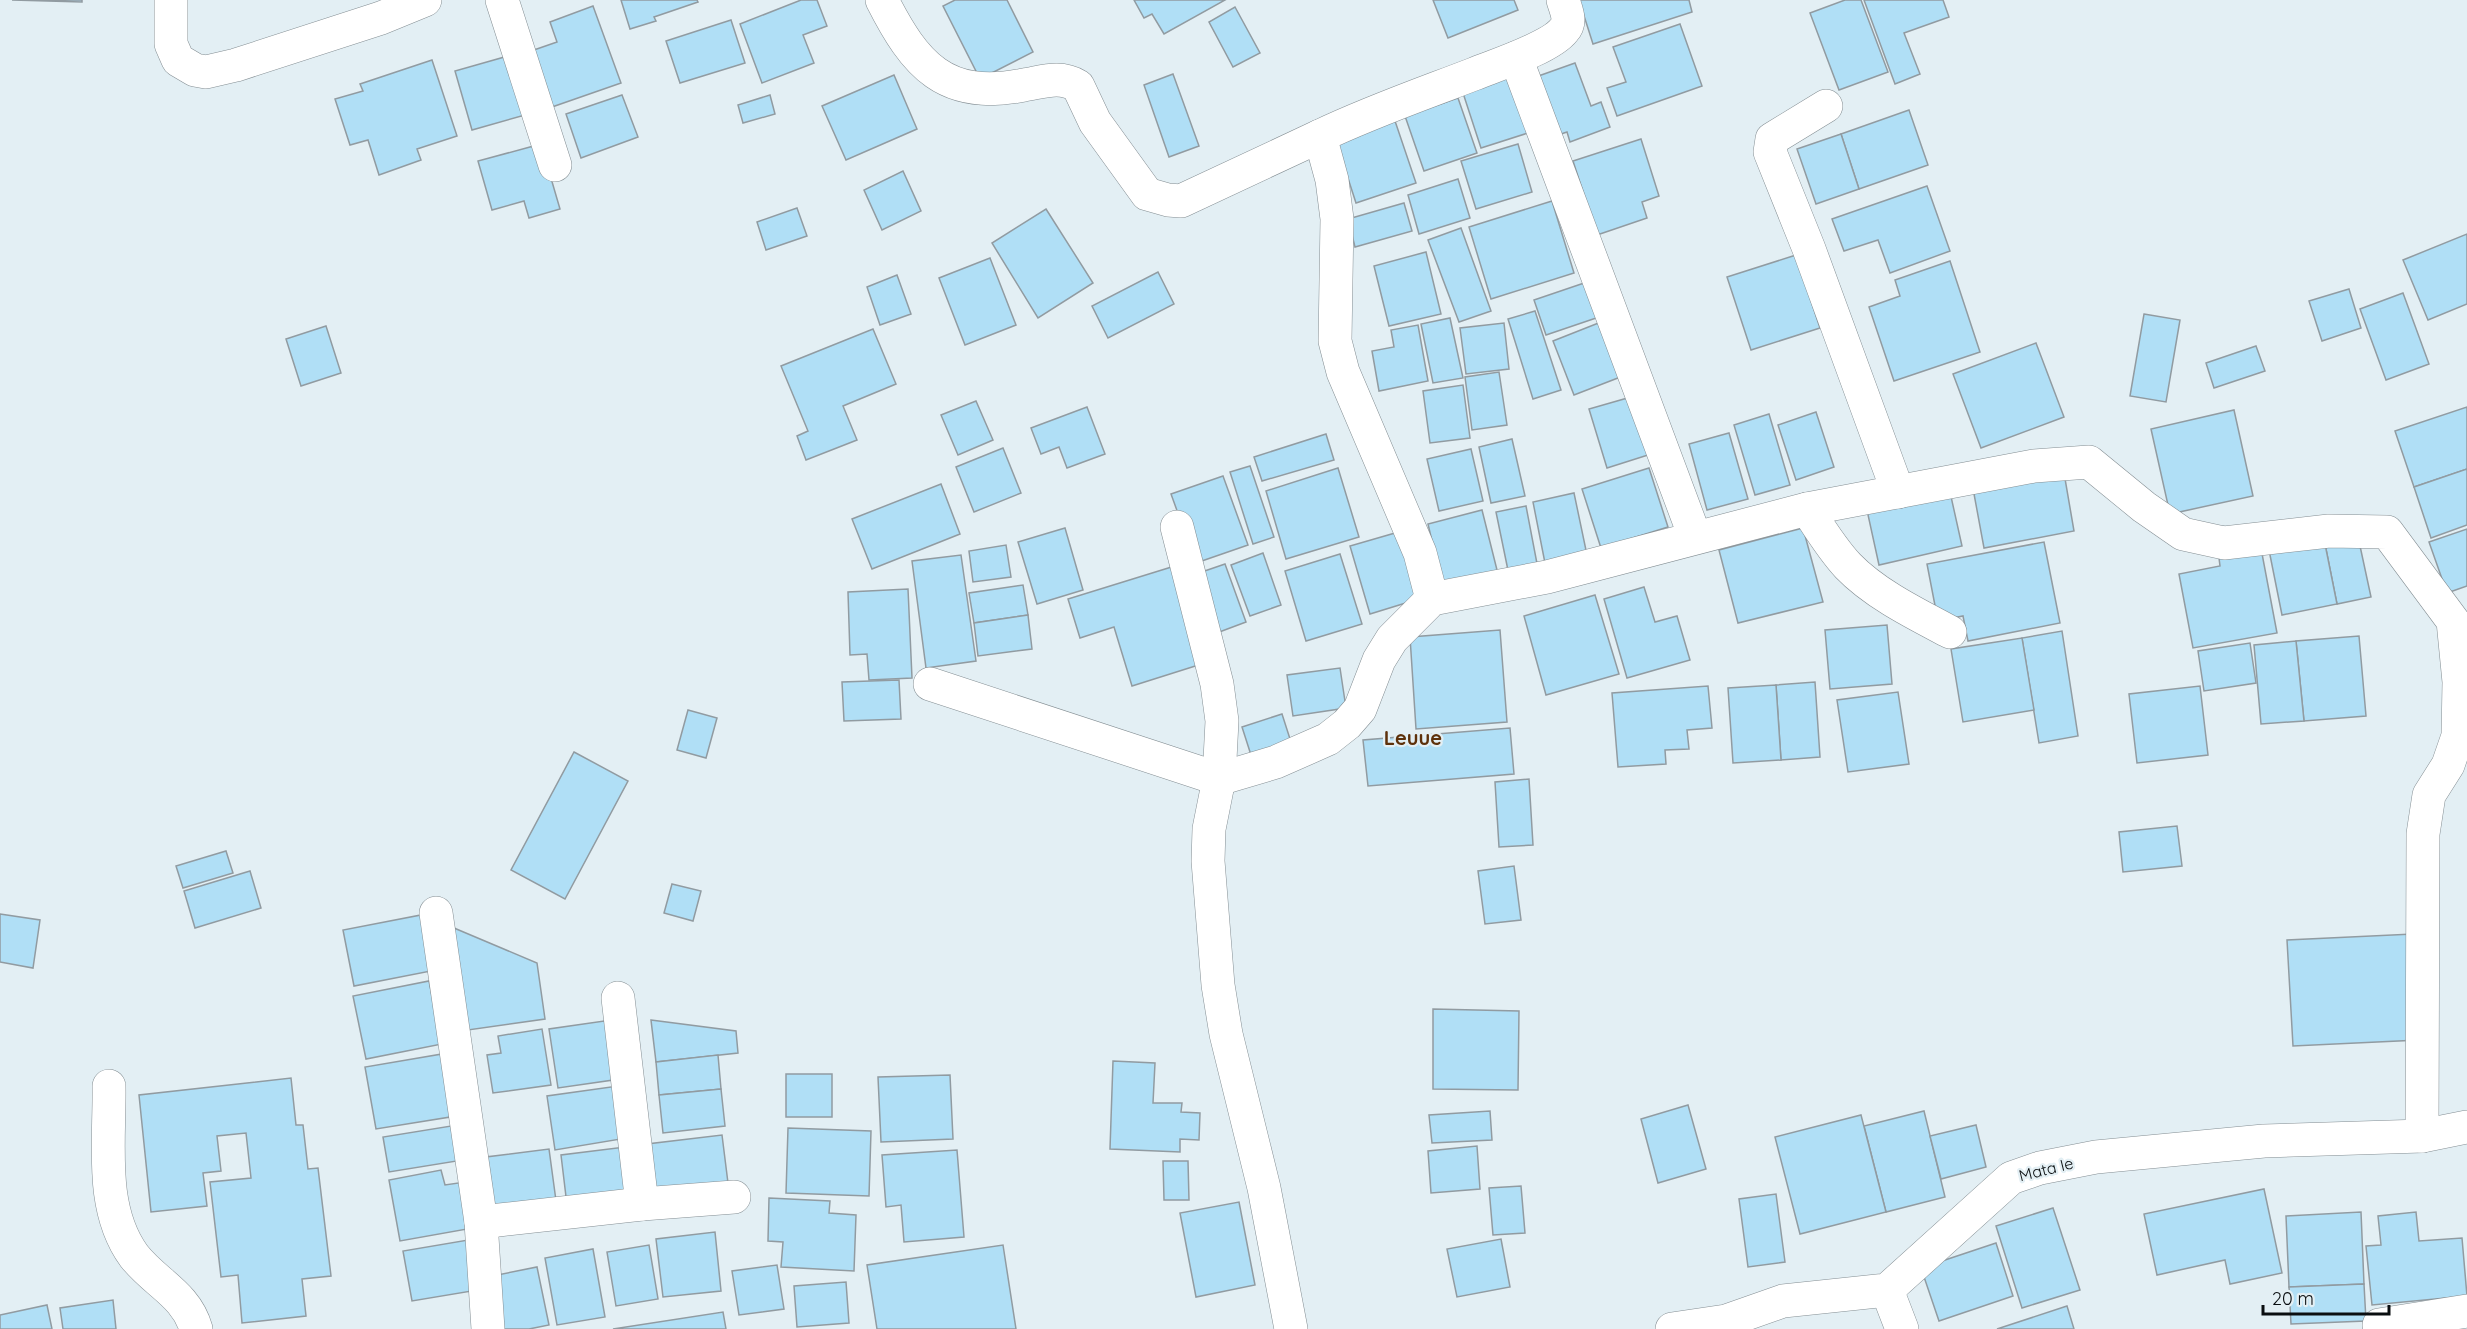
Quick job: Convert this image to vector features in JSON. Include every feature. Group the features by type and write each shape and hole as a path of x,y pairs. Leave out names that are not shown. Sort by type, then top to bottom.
{"street":[{"path":"171,0 171,44 178,60 195,70 206,72 236,65 370,22 426,0"},
{"path":"502,0 555,165"},
{"path":"882,0 896,27 926,68 953,84 978,88 1016,87 1060,78 1078,86 1095,122 1148,194 1180,201 1356,119 1516,58 1557,38 1566,28 1568,17 1563,0"},
{"path":"1516,58 1695,537"},
{"path":"1826,106 1772,139 1770,152 1809,249 1898,492"},
{"path":"1320,136 1332,180 1337,219 1335,341 1343,372 1420,553 1432,598"},
{"path":"930,684 1219,779 1276,762 1328,739 1347,724 1360,709 1379,660 1392,639 1432,598 1547,576 1807,509 2034,466 2089,462 2144,507 2183,534 2224,543 2329,531 2387,532 2460,612 2458,736 2448,765 2429,795 2423,834 2422,1136"},
{"path":"1807,509 1833,549 1849,568 1879,590 1950,632"},
{"path":"1177,527 1217,684 1222,721 1219,779 1209,828 1208,861 1218,985 1226,1034 1264,1188 1291,1329"},
{"path":"436,913 481,1222 488,1329"},
{"path":"618,998 642,1204"},
{"path":"110,1086 110,1202 120,1232 135,1257 185,1305 196,1329"},
{"name":"Mata Ie","path":"1887,1290 2012,1178 2040,1168 2096,1157 2264,1142 2422,1136 2467,1127"},
{"path":"481,1222 642,1204 734,1197"},
{"path":"1672,1329 1726,1321 1756,1313 1783,1301 1887,1290 1902,1329"},
{"path":"2379,1325 2467,1311"}],"building":[{"path":"12,0 82,0 82,2"},
{"path":"621,0 697,0 698,2 654,17 656,21 630,29"},
{"path":"801,0 817,0 827,26 803,35 814,63 762,83 740,24"},
{"path":"955,0 1007,0 1033,52 980,79 943,6"},
{"path":"1134,0 1225,0 1164,34 1152,14 1144,18"},
{"path":"1433,0 1514,0 1518,10 1448,38"},
{"path":"1579,0 1689,0 1692,12 1593,44"},
{"path":"1845,0 1861,0 1888,72 1839,90 1810,13"},
{"path":"1864,0 1943,0 1949,17 1904,33 1920,74 1895,84"},
{"path":"593,6 621,83 552,107 531,51 557,42 550,22"},
{"path":"1235,7 1260,53 1233,67 1209,22"},
{"path":"731,20 745,63 680,83 666,41"},
{"path":"1680,24 1702,86 1617,116 1607,88 1626,82 1613,47"},
{"path":"508,56 525,115 472,130 455,71"},
{"path":"432,60 457,136 417,149 421,160 379,175 368,140 350,145 335,99 363,91 360,84"},
{"path":"1575,63 1591,106 1601,102 1610,127 1570,142 1567,132 1552,137 1530,79"},
{"path":"1173,74 1199,146 1169,157 1144,85"},
{"path":"894,75 917,129 846,160 822,106"},
{"path":"1513,76 1531,132 1481,148 1463,93"},
{"path":"622,95 638,137 581,158 566,114"},
{"path":"770,95 775,114 743,123 738,105"},
{"path":"1458,98 1477,153 1424,171 1405,116"},
{"path":"1909,110 1928,165 1859,189 1841,134"},
{"path":"1394,118 1416,183 1356,203 1335,138"},
{"path":"1841,134 1859,189 1816,204 1797,149"},
{"path":"1641,139 1659,196 1642,202 1647,218 1597,235 1573,161"},
{"path":"541,144 560,209 529,218 524,201 492,210 478,161"},
{"path":"1518,144 1532,192 1476,209 1461,161"},
{"path":"903,171 921,211 882,230 864,190"},
{"path":"1458,179 1470,218 1419,234 1408,195"},
{"path":"1927,186 1950,251 1890,273 1878,240 1844,251 1832,219"},
{"path":"1552,201 1574,273 1491,299 1469,227"},
{"path":"1404,203 1412,231 1355,247 1348,219"},
{"path":"797,208 807,236 766,250 757,222"},
{"path":"1046,209 1093,283 1038,318 992,243"},
{"path":"1461,228 1491,311 1459,322 1428,240"},
{"path":"2467,234 2467,304 2428,320 2403,260"},
{"path":"1426,252 1441,314 1389,326 1374,266"},
{"path":"1796,255 1820,328 1751,350 1727,277"},
{"path":"990,258 1016,325 965,345 939,278"},
{"path":"1950,261 1980,352 1894,381 1869,307 1900,296 1895,280"},
{"path":"1158,272 1174,304 1108,338 1092,306"},
{"path":"897,275 911,314 880,325 867,287"},
{"path":"1593,280 1605,315 1546,335 1534,300"},
{"path":"2349,289 2361,328 2322,341 2309,301"},
{"path":"2403,293 2429,364 2386,380 2360,309"},
{"path":"1535,311 1561,390 1533,399 1508,319"},
{"path":"2144,314 2180,320 2166,402 2130,396"},
{"path":"1450,318 1463,378 1433,383 1421,324"},
{"path":"1601,322 1623,376 1574,395 1553,341"},
{"path":"1504,323 1509,369 1466,374 1460,328"},
{"path":"1418,325 1428,381 1379,391 1372,351 1394,347 1391,330"},
{"path":"326,326 341,373 301,386 286,339"},
{"path":"873,329 896,384 843,406 857,440 806,460 797,436 808,431 781,366"},
{"path":"2036,343 2064,417 1981,448 1953,374"},
{"path":"2256,346 2265,371 2214,388 2206,363"},
{"path":"1499,372 1507,425 1472,430 1465,377"},
{"path":"1463,385 1470,438 1430,443 1423,391"},
{"path":"1631,397 1648,455 1607,468 1589,409"},
{"path":"976,401 993,440 958,455 941,415"},
{"path":"1087,407 1105,454 1067,468 1059,447 1041,454 1031,428"},
{"path":"2467,407 2467,469 2414,487 2395,431"},
{"path":"2234,410 2253,496 2170,514 2151,429"},
{"path":"1816,412 1834,467 1796,480 1778,425"},
{"path":"1769,414 1790,485 1755,495 1734,425"},
{"path":"1729,433 1748,499 1707,510 1689,444"},
{"path":"1326,434 1334,460 1262,481 1254,457"},
{"path":"1512,439 1525,496 1491,503 1479,447"},
{"path":"1003,448 1021,493 974,512 956,467"},
{"path":"1471,449 1483,501 1439,511 1427,459"},
{"path":"1250,466 1274,537 1253,544 1230,472"},
{"path":"2063,467 2074,531 1984,548 1972,483"},
{"path":"1338,468 1359,537 1286,559 1266,491"},
{"path":"1649,468 1668,527 1601,548 1582,489"},
{"path":"2467,469 2467,525 2431,538 2414,487"},
{"path":"1223,476 1248,545 1196,563 1171,494"},
{"path":"1948,483 1962,546 1879,565 1865,501"},
{"path":"941,484 960,534 872,569 852,519"},
{"path":"1574,493 1587,555 1545,563 1533,502"},
{"path":"1526,506 1539,574 1510,580 1496,512"},
{"path":"1482,510 1500,582 1445,596 1428,524"},
{"path":"1065,528 1083,590 1037,604 1018,542"},
{"path":"1803,528 1823,602 1738,623 1719,550"},
{"path":"2467,529 2467,586 2447,593 2429,542"},
{"path":"1402,531 1422,598 1370,614 1350,546"},
{"path":"2357,532 2371,597 2337,604 2324,539"},
{"path":"2324,539 2337,604 2282,615 2269,550"},
{"path":"2044,542 2060,623 1968,641 1963,616 1938,621 1927,564"},
{"path":"2260,543 2277,633 2193,648 2179,574 2220,566 2218,550"},
{"path":"1006,545 1011,577 973,582 969,551"},
{"path":"1263,553 1281,605 1250,616 1231,565"},
{"path":"1340,554 1362,624 1306,641 1285,571"},
{"path":"961,555 976,661 926,668 912,561"},
{"path":"1225,564 1246,622 1214,634 1193,575"},
{"path":"1178,565 1208,662 1132,686 1114,627 1080,638 1068,599"},
{"path":"1023,585 1028,615 974,623 969,593"},
{"path":"1644,587 1655,622 1677,616 1690,660 1627,678 1604,599"},
{"path":"908,589 912,678 869,680 867,654 850,655 848,592"},
{"path":"1595,595 1619,674 1546,695 1524,616"},
{"path":"1028,615 1032,649 978,656 974,623"},
{"path":"1887,625 1892,684 1830,689 1825,630"},
{"path":"1500,630 1507,722 1416,729 1410,637"},
{"path":"2062,631 2078,736 2039,743 2022,638"},
{"path":"2359,636 2366,716 2304,721 2296,641"},
{"path":"2022,638 2034,710 1963,722 1951,649"},
{"path":"2296,641 2304,721 2261,724 2254,645"},
{"path":"2250,643 2256,683 2204,691 2198,651"},
{"path":"1340,668 1346,708 1293,716 1287,675"},
{"path":"899,680 901,719 844,721 842,682"},
{"path":"1815,682 1820,757 1781,760 1776,685"},
{"path":"1776,685 1781,760 1733,763 1728,688"},
{"path":"1708,686 1712,728 1687,730 1689,749 1665,750 1666,764 1618,767 1612,693"},
{"path":"2200,686 2208,755 2137,763 2129,694"},
{"path":"1898,692 1909,764 1848,772 1837,700"},
{"path":"688,710 717,718 706,758 677,750"},
{"path":"1282,714 1291,742 1251,755 1242,727"},
{"path":"1510,728 1514,774 1368,786 1363,740"},
{"path":"574,752 628,781 565,899 511,870"},
{"path":"1529,779 1533,845 1499,847 1495,782"},
{"path":"2177,826 2182,866 2123,872 2119,832"},
{"path":"226,851 233,873 183,888 176,866"},
{"path":"1514,866 1521,920 1485,924 1478,871"},
{"path":"250,871 261,908 195,928 184,891"},
{"path":"672,884 701,891 693,921 664,913"},
{"path":"0,914 40,920 33,968 0,962"},
{"path":"421,915 431,971 354,986 343,930"},
{"path":"454,928 537,963 545,1019 468,1030"},
{"path":"2413,934 2419,1040 2293,1046 2287,940"},
{"path":"429,981 442,1044 366,1059 353,996"},
{"path":"1433,1009 1519,1011 1518,1090 1433,1089"},
{"path":"611,1020 620,1079 558,1088 549,1029"},
{"path":"651,1020 736,1031 738,1053 656,1062"},
{"path":"542,1029 551,1085 493,1093 487,1055 501,1053 498,1036"},
{"path":"448,1053 450,1117 376,1129 365,1067"},
{"path":"718,1055 721,1089 659,1095 656,1062"},
{"path":"1113,1061 1155,1063 1153,1103 1182,1103 1181,1112 1200,1113 1199,1140 1180,1139 1180,1152 1110,1149"},
{"path":"786,1074 832,1074 832,1117 786,1117"},
{"path":"950,1075 953,1139 881,1142 878,1077"},
{"path":"291,1078 296,1125 303,1125 308,1169 318,1168 331,1276 302,1279 306,1316 242,1323 238,1275 221,1277 210,1182 251,1178 246,1133 217,1136 221,1171 203,1173 207,1206 151,1212 139,1095"},
{"path":"618,1086 627,1138 555,1150 547,1096"},
{"path":"721,1089 725,1126 663,1133 659,1095"},
{"path":"1688,1105 1706,1169 1658,1183 1641,1119"},
{"path":"1490,1111 1492,1140 1432,1143 1429,1115"},
{"path":"1924,1111 1945,1197 1886,1212 1864,1126"},
{"path":"1861,1115 1886,1212 1800,1234 1775,1137"},
{"path":"1976,1125 1986,1167 1941,1179 1930,1136"},
{"path":"451,1126 457,1161 389,1172 383,1137"},
{"path":"788,1128 871,1131 869,1196 786,1193"},
{"path":"722,1135 728,1183 653,1191 647,1144"},
{"path":"1477,1146 1480,1189 1431,1193 1428,1151"},
{"path":"625,1147 630,1197 567,1205 561,1155"},
{"path":"549,1149 557,1208 494,1216 486,1157"},
{"path":"957,1150 964,1237 904,1242 901,1205 886,1207 882,1155"},
{"path":"1163,1161 1188,1161 1189,1200 1164,1200"},
{"path":"441,1170 445,1185 465,1182 473,1228 400,1241 389,1180"},
{"path":"1521,1186 1525,1233 1493,1235 1489,1188"},
{"path":"2264,1189 2282,1273 2230,1284 2225,1260 2157,1275 2144,1214"},
{"path":"1776,1194 1785,1262 1748,1267 1739,1199"},
{"path":"769,1198 830,1201 829,1213 856,1215 854,1271 781,1267 783,1242 768,1241"},
{"path":"1239,1202 1255,1285 1196,1297 1180,1213"},
{"path":"2053,1208 2080,1290 2022,1308 1996,1226"},
{"path":"2361,1212 2364,1284 2289,1287 2286,1216"},
{"path":"2416,1212 2419,1241 2462,1238 2467,1296 2372,1305 2366,1246 2381,1245 2378,1216"},
{"path":"715,1232 721,1291 663,1297 656,1239"},
{"path":"1501,1239 1510,1287 1457,1297 1447,1249"},
{"path":"468,1240 478,1290 412,1301 403,1251"},
{"path":"1996,1243 2013,1296 1939,1321 1921,1268"},
{"path":"649,1245 658,1299 616,1306 607,1252"},
{"path":"1003,1245 1016,1329 877,1329 867,1265"},
{"path":"593,1249 605,1317 557,1325 545,1258"},
{"path":"777,1265 784,1309 739,1315 732,1271"},
{"path":"537,1267 549,1325 529,1329 502,1329 492,1276"},
{"path":"846,1282 849,1323 797,1327 794,1286"},
{"path":"2364,1284 2366,1321 2291,1324 2289,1287"},
{"path":"113,1300 116,1329 63,1329 60,1308"},
{"path":"47,1305 52,1329 0,1329 0,1315"},
{"path":"2067,1306 2074,1329 1997,1329"},
{"path":"723,1312 726,1329 613,1329"}],"district":[{"name":"Leuue","path":"1413,738"}]}
